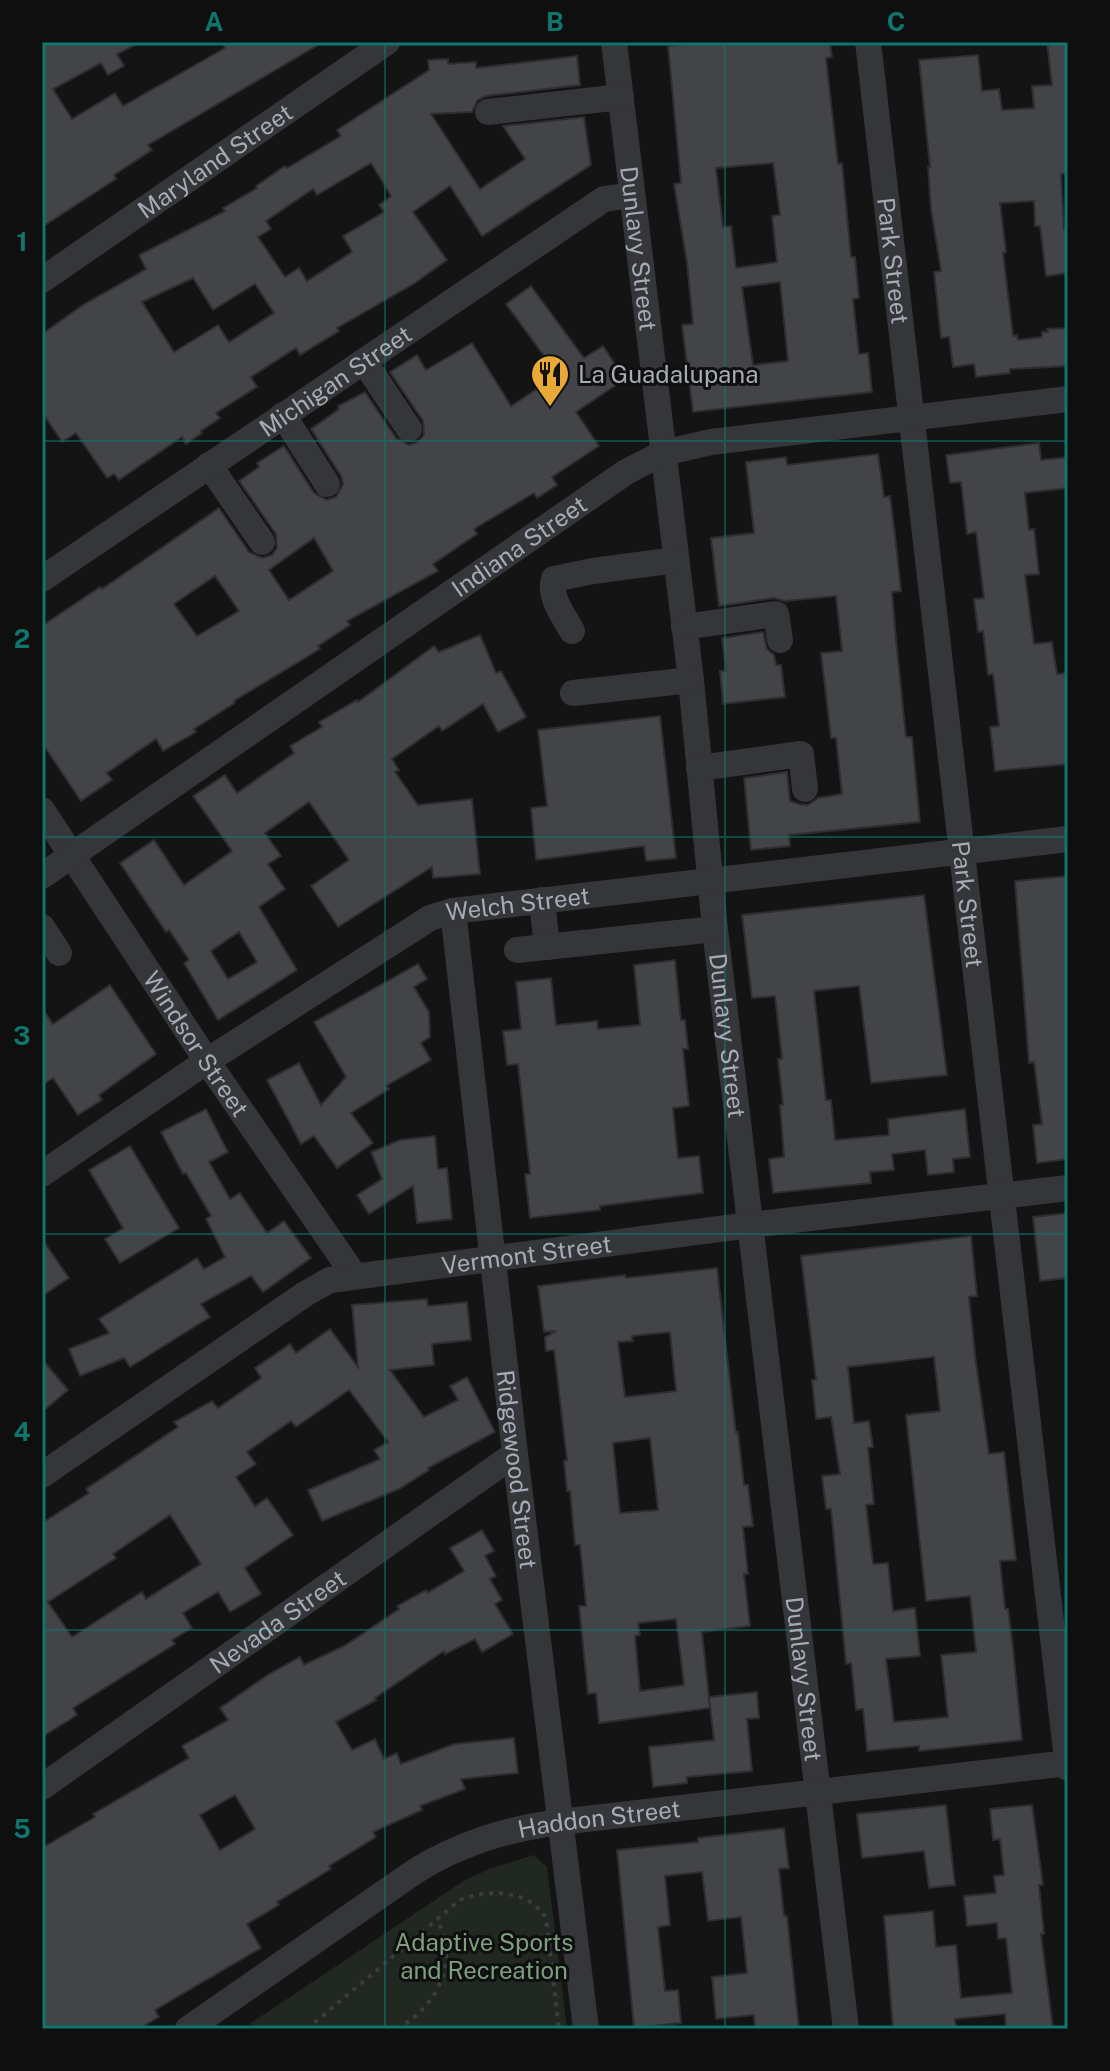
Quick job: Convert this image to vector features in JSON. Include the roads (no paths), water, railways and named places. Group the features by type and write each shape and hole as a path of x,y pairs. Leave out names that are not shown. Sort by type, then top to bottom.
{"street":[{"name":"Maryland Street","path":"42,280 387,42"},
{"name":"Dunlavy Street","path":"614,42 691,680 709,881 846,2029"},
{"name":"Park Street","path":"868,42 1068,1765"},
{"path":"488,112 621,97"},
{"name":"Michigan Street","path":"42,579 604,199 632,195"},
{"path":"364,361 409,429"},
{"name":"Indiana Street","path":"42,876 626,472 663,453 711,442 1068,399"},
{"path":"283,415 327,484"},
{"path":"209,465 262,542"},
{"path":"572,631 554,596 551,587 554,579 676,560"},
{"path":"684,627 776,614 780,640"},
{"path":"573,693 691,680"},
{"path":"699,768 801,754 805,789"},
{"name":"Windsor Street","path":"42,810 207,1061 354,1275"},
{"name":"Welch Street","path":"42,1174 207,1061 426,919 453,911 1068,839"},
{"path":"542,900 547,947"},
{"name":"Ridgewood Street","path":"453,911 515,1454 586,2029"},
{"path":"42,927 59,953"},
{"path":"517,950 715,929"},
{"name":"Vermont Street","path":"42,1475 305,1294 330,1280 493,1256 1068,1188"},
{"name":"Nevada Street","path":"42,1787 515,1454"},
{"name":"Haddon Street","path":"188,2029 436,1858 477,1840 519,1828 560,1822 1068,1765"}],"place":[{"name":"La Guadalupana","path":"550,408"}],"park label":[{"name":"Adaptive Sports and Recreation","path":"484,1956"}]}
